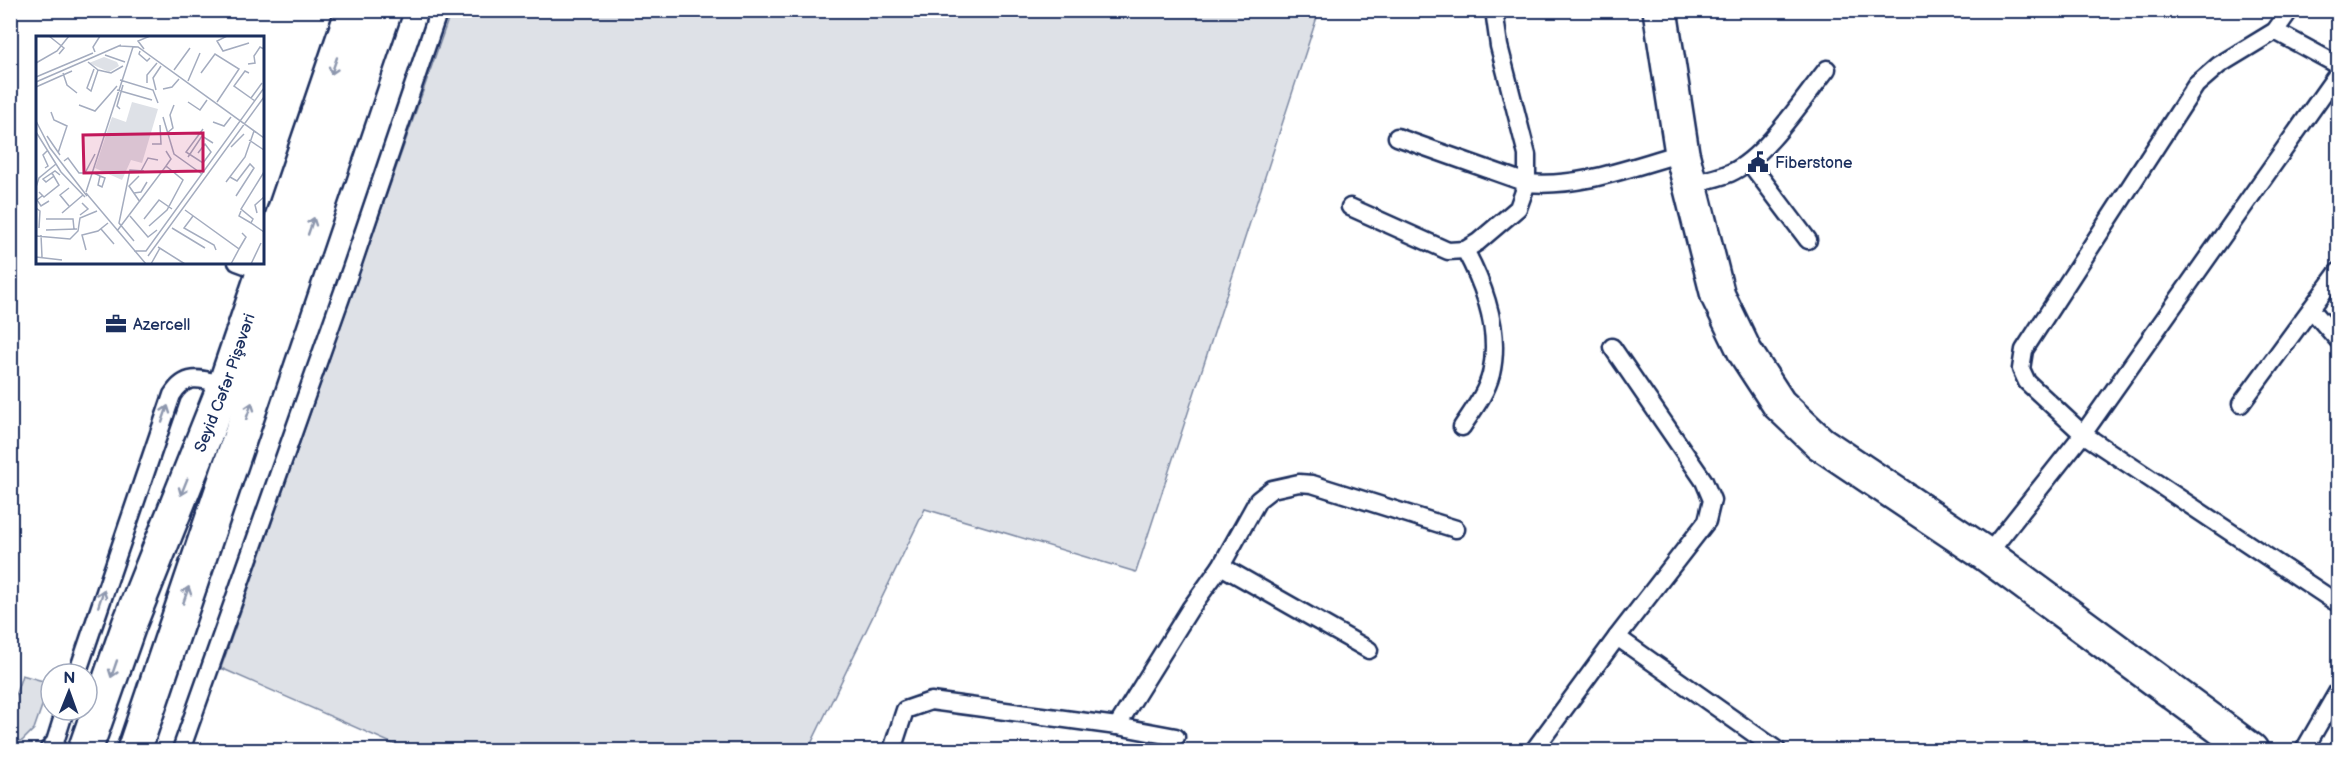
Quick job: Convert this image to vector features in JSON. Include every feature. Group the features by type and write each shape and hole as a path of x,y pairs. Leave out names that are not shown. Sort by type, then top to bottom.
{"street":[{"name":"Seyid Cəfər Pişəvəri","path":"264,232 353,10"},
{"name":"Seyid Cəfər Pişəvəri","path":"137,750 171,639 385,10"},
{"path":"1660,10 1682,153 1718,296 1745,352 1779,404 1820,443 1987,555 2252,750"},
{"name":"Seyid Cəfər Pişəvəri","path":"85,750 129,626 225,386 250,267"},
{"path":"129,626 171,639"}],"lane":[{"path":"181,750 351,269 439,10"},
{"path":"1350,207 1448,251 1465,250 1478,242 1518,208 1527,183 1527,155 1499,46 1494,10"},
{"path":"2290,10 2275,31 2219,64 2196,85 2024,350 2021,369 2027,382 2083,434 2338,602"},
{"path":"2275,31 2338,65"},
{"path":"1690,184 1731,173 1749,162 1764,147 1827,69"},
{"path":"1987,555 2083,434 2338,73"},
{"path":"1397,137 1527,183 1549,185 1572,183 1682,153"},
{"path":"1749,162 1808,240"},
{"path":"1462,426 1480,401 1491,374 1493,333 1487,297 1465,250"},
{"path":"2241,404 2338,272"},
{"path":"2312,309 2338,340"},
{"path":"1534,750 1707,521 1712,500 1704,481 1612,347"},
{"path":"81,662 172,395 178,385 189,379 202,379 225,386"},
{"path":"1117,726 1190,609 1221,566 1258,500 1272,489 1299,483 1312,484 1354,495 1456,529"},
{"path":"1221,566 1368,650"},
{"path":"1617,638 1777,750"},
{"path":"2304,750 2338,691"},
{"path":"892,750 905,710 931,701 1117,726 1176,737"},
{"path":"48,750 55,742 61,722"}],"shaded area":[{"path":"451,11 1319,11 1136,572 925,509 808,750 407,750 221,668"},
{"path":"22,675 39,680 39,715 34,729 22,741 12,740 9,724"}],"place":[{"name":"Fiberstone","path":"1758,162"},
{"name":"Azercell","path":"116,324"}]}
